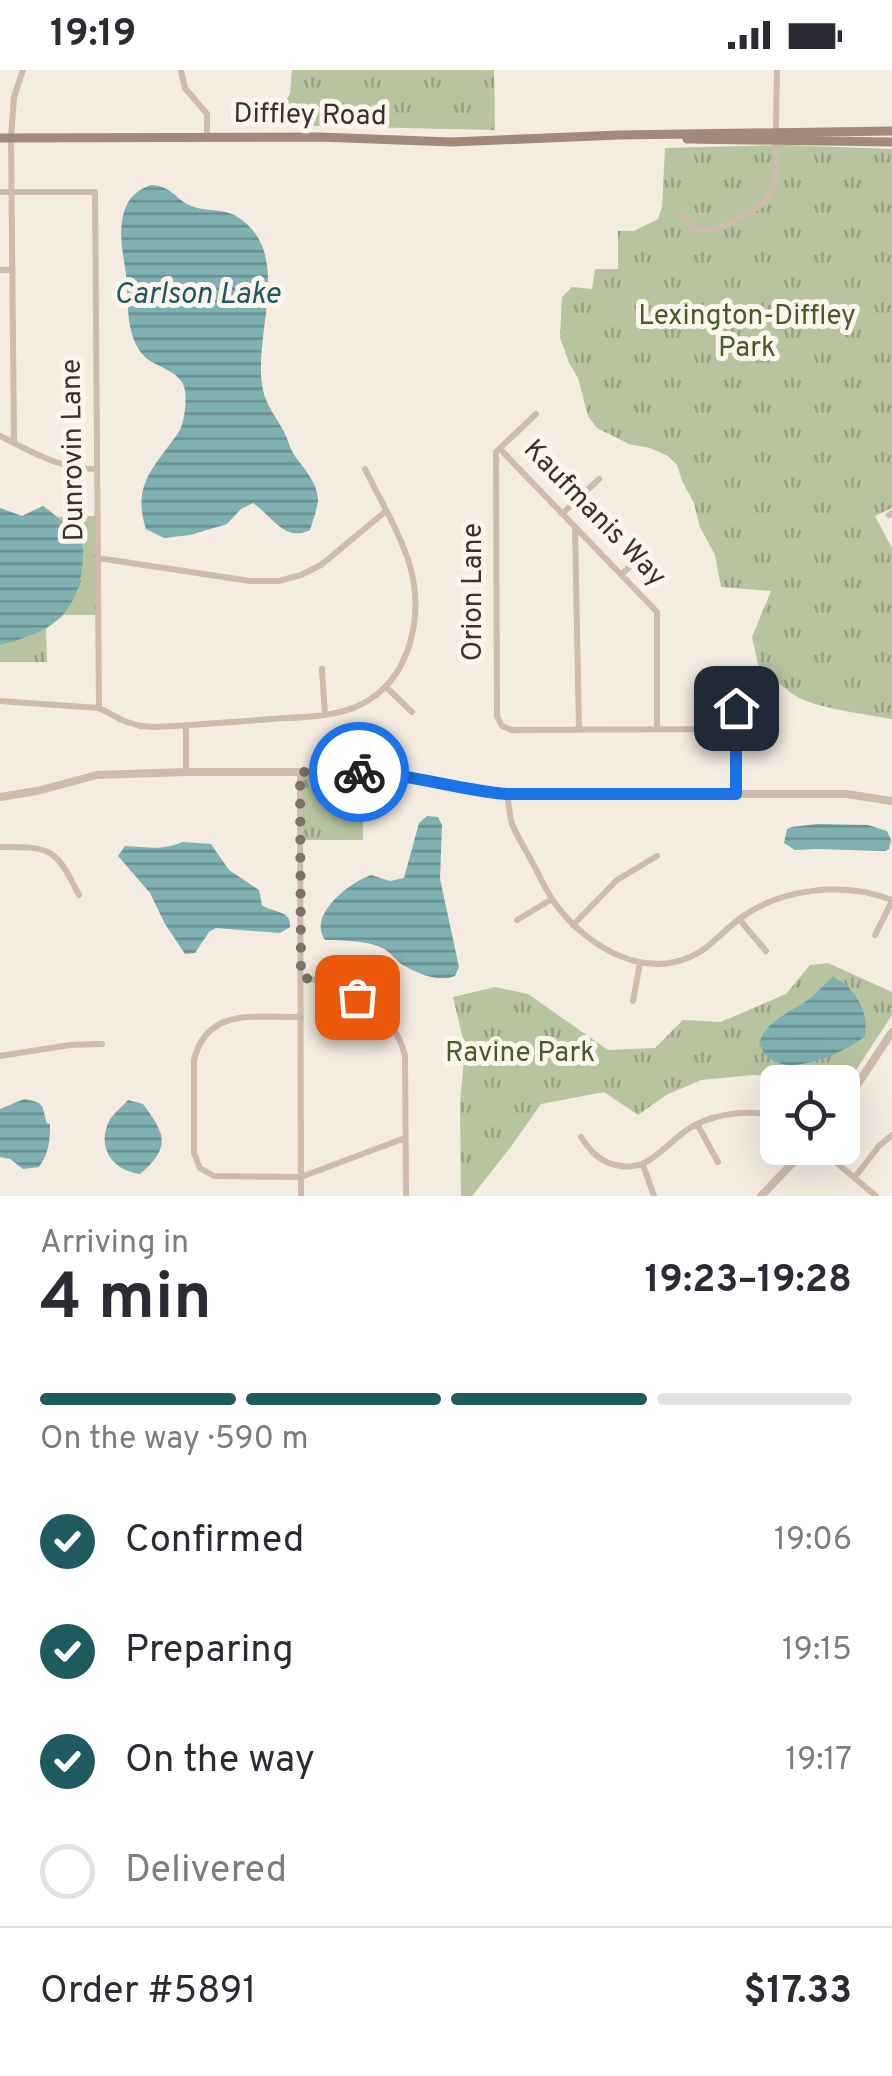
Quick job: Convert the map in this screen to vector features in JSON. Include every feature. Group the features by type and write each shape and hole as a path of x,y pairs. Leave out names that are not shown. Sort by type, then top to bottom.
{"main road":[{"name":"Diffley Road","path":"776,137 892,131"},
{"name":"Diffley Road","path":"6,138 451,142 620,135 892,142"}],"street":[{"path":"14,442 12,192 6,138 23,70"},
{"path":"181,70 185,88 207,114 207,138"},
{"path":"681,214 694,228 715,229 761,205 770,195 775,181 777,70"},
{"path":"0,192 12,192"},
{"name":"Dunrovin Lane","path":"12,192 95,192 99,708"},
{"path":"0,270 12,270"},
{"path":"500,449 536,414"},
{"path":"0,436 60,465 97,469"},
{"name":"Kaufmanis Way","path":"500,449 657,612 657,729"},
{"name":"Orion Lane","path":"500,449 496,452 497,716 502,726 512,730 578,729"},
{"path":"0,702 99,708 124,721 156,728 325,715 359,706 400,670 414,618 410,568 365,469"},
{"path":"562,514 599,479"},
{"path":"98,558 250,582 279,582 321,566 386,512"},
{"path":"576,528 578,729 736,729"},
{"path":"621,575 647,550"},
{"path":"322,669 325,715"},
{"path":"386,686 412,712"},
{"path":"736,686 736,794"},
{"path":"186,726 186,772"},
{"path":"300,772 302,1196"},
{"path":"0,797 97,775 300,772 392,774 507,794 846,794 892,801"},
{"path":"507,794 512,822 552,898 573,925 614,954 640,963 664,964 689,958 766,902 798,894 852,889 874,892 892,901 875,935"},
{"path":"0,847 34,847 50,852 63,864 79,895"},
{"path":"573,925 617,880 657,856"},
{"path":"517,920 552,898"},
{"path":"739,919 766,951"},
{"path":"633,1001 640,963"},
{"path":"301,978 336,984 378,1010 395,1027 405,1056 406,1196"},
{"path":"302,1017 232,1018 216,1024 197,1046 194,1153 200,1168 214,1176 301,1177 405,1138"},
{"path":"860,1081 892,1032"},
{"path":"0,1056 102,1044"},
{"path":"581,1137 590,1151 608,1164 643,1166 697,1124 724,1116 760,1113"},
{"path":"697,1124 718,1162"},
{"path":"855,1177 892,1134"},
{"path":"761,1196 791,1165"},
{"path":"840,1165 876,1196"},
{"path":"643,1166 654,1196"}],"green space":[{"path":"292,70 494,70 495,130 267,125 290,94"},
{"name":"Lexington-Diffley Park","path":"785,145 892,149 892,508 875,516 892,548 892,719 808,702 760,671 752,637 771,591 721,587 715,555 677,465 668,456 629,444 597,428 588,416 578,378 560,337 562,297 572,287 592,289 595,269 618,269 618,231 634,231 658,219 665,148"},
{"path":"43,506 58,517 97,516 98,615 64,615 46,629 47,662 0,662 0,508 22,516"},
{"path":"300,772 362,772 363,840 300,840"},
{"name":"Ravine Park","path":"828,963 892,992 892,1015 859,1065 760,1065 760,1076 701,1080 666,1095 638,1115 604,1092 541,1104 472,1196 461,1196 460,1103 465,1048 453,997 495,987 528,994 608,1050 655,1048 683,1020 721,1022 786,994 810,965"}],"water":[{"name":"Carlson Lake","path":"151,185 169,190 191,206 236,216 254,232 264,251 268,297 262,346 263,390 293,453 315,487 318,500 310,530 286,530 253,503 227,524 190,535 164,538 146,529 142,513 144,487 180,430 186,400 180,379 145,357 138,348 129,317 122,220 131,199"},
{"path":"43,506 80,536 83,561 77,592 52,624 0,645 0,508 22,516"},
{"path":"427,816 438,817 442,825 440,879 459,967 455,976 448,978 414,971 377,946 325,940 321,930 326,911 352,885 371,875 390,881 404,878 419,823"},
{"path":"817,824 868,825 887,831 889,849 795,850 784,843 787,829"},
{"path":"183,842 211,844 229,870 259,890 262,905 288,917 290,927 280,933 216,928 195,953 185,954 150,893 118,856 125,846 161,847"},
{"path":"833,977 859,1001 865,1018 865,1036 837,1053 813,1061 791,1065 771,1059 759,1043 767,1028"},
{"path":"24,1099 42,1106 50,1130 47,1152 39,1167 23,1169 0,1157 0,1109"},
{"path":"128,1100 143,1104 162,1140 157,1155 140,1174 123,1169 111,1159 105,1144 108,1122"}],"way so far":[{"path":"357,997 336,984 301,978 300,772 359,772"}],"route":[{"path":"359,772 507,794 736,794 736,708"}]}
